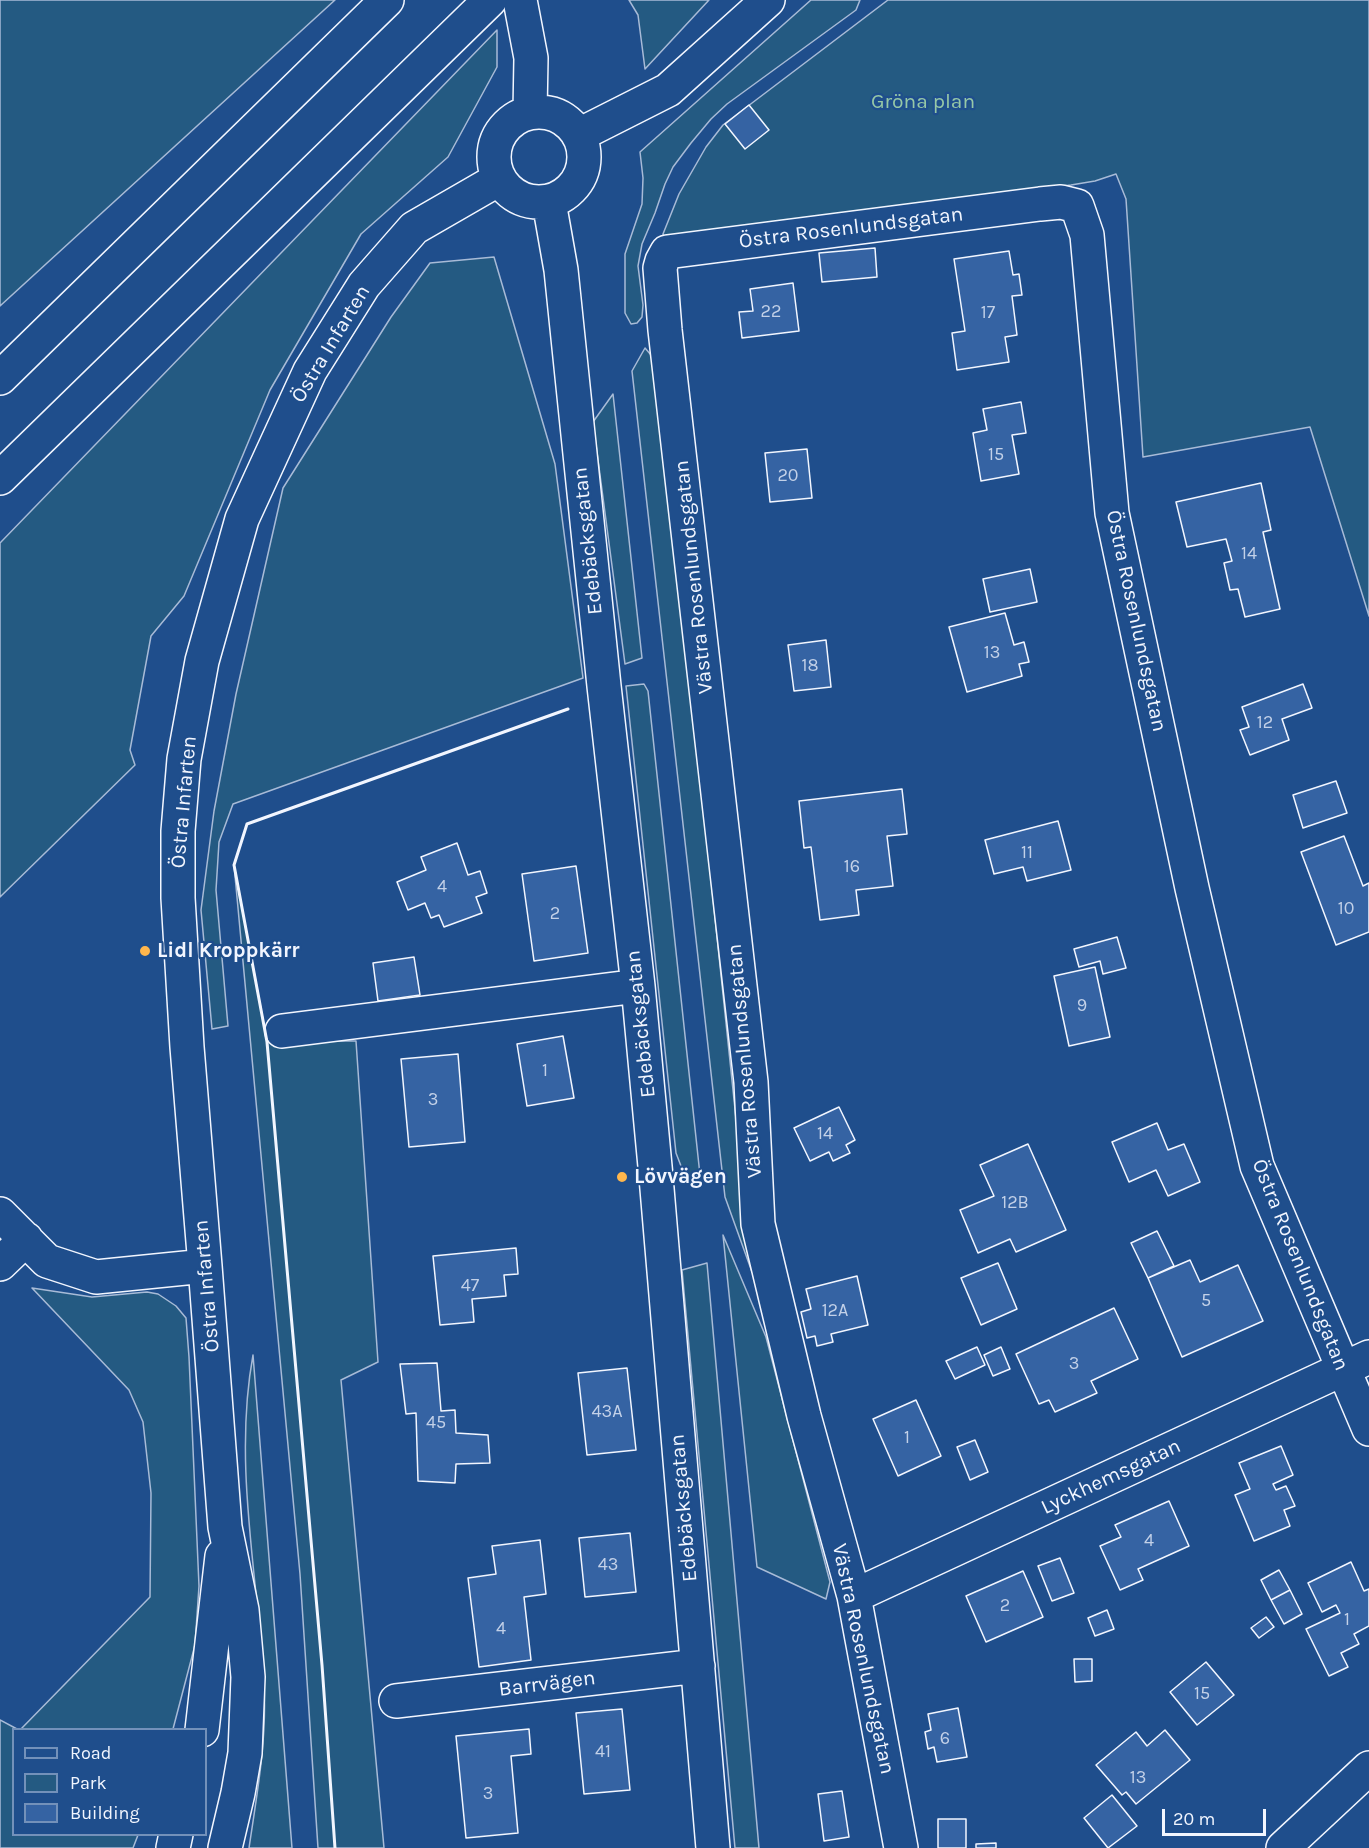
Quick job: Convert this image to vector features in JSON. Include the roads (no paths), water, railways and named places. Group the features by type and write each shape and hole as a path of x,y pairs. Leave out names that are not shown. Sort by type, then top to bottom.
{"main road":[{"path":"0,378 387,0"},
{"path":"0,478 490,0"},
{"path":"520,0 531,58 530,112"},
{"path":"579,135 668,90 768,0"},
{"path":"530,112 563,118 579,135 585,161 576,183 563,194 549,201 530,200 515,196 499,179 493,160 497,139 509,123 530,112"},
{"name":"Östra Infarten","path":"225,1848 245,1753 248,1677 242,1610 225,1527 187,1047 177,898 178,831 184,759 202,661 242,519 310,371 364,285 414,228 499,179"},
{"name":"Edebäcksgatan","path":"549,201 561,270 638,986 713,1848"},
{"name":"Östra Rosenlundsgatan","path":"662,261 667,252 1040,204 1061,202 1077,206 1087,235 1112,513 1192,888 1257,1166 1356,1363 1369,1429"},
{"name":"Västra Rosenlundsgatan","path":"662,261 660,268 667,342 751,1082 758,1224 804,1416 854,1596 901,1848"},
{"path":"282,1031 638,986"},
{"path":"0,1214 47,1261 96,1277 205,1266"},
{"path":"0,1264 26,1239"},
{"name":"Lyckhemsgatan","path":"854,1596 1356,1363"},
{"name":"Östra Infarten","path":"201,1728 225,1527"},
{"name":"Barrvägen","path":"396,1701 698,1666"},
{"path":"1283,1848 1369,1768"}],"place":[{"name":"Lidl Kroppkärr","path":"145,951"},
{"name":"Lövvägen","path":"622,1177"}],"park label":[{"name":"Gröna plan","path":"923,102"}]}
